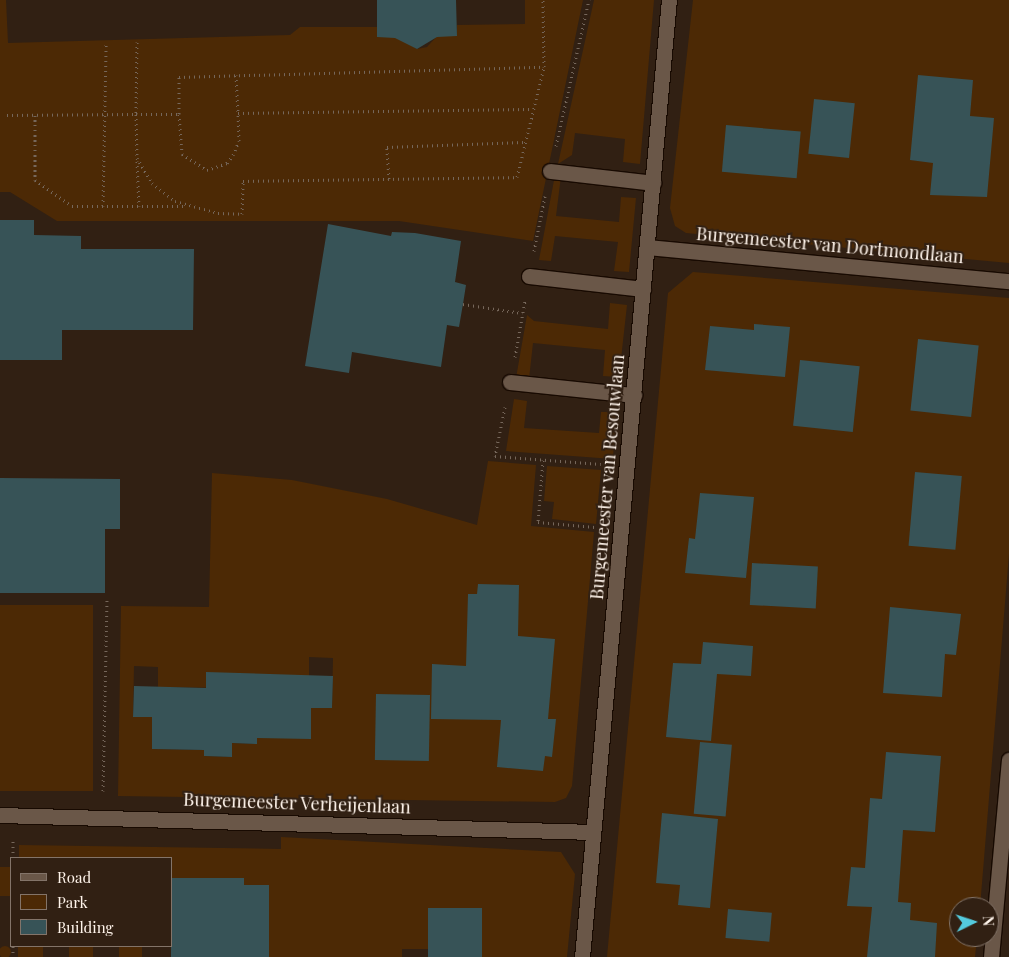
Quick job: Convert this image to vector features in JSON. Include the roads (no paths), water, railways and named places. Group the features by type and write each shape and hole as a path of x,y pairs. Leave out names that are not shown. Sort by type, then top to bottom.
{"street":[{"name":"Burgemeester van Besouwlaan","path":"582,957 669,0"},
{"path":"550,171 653,183"},
{"name":"Burgemeester van Dortmondlaan","path":"647,247 1009,281"},
{"path":"529,276 643,289"},
{"path":"510,382 634,395"},
{"path":"992,957 1009,760"},
{"name":"Burgemeester Verheijenlaan","path":"0,815 593,832"}]}
